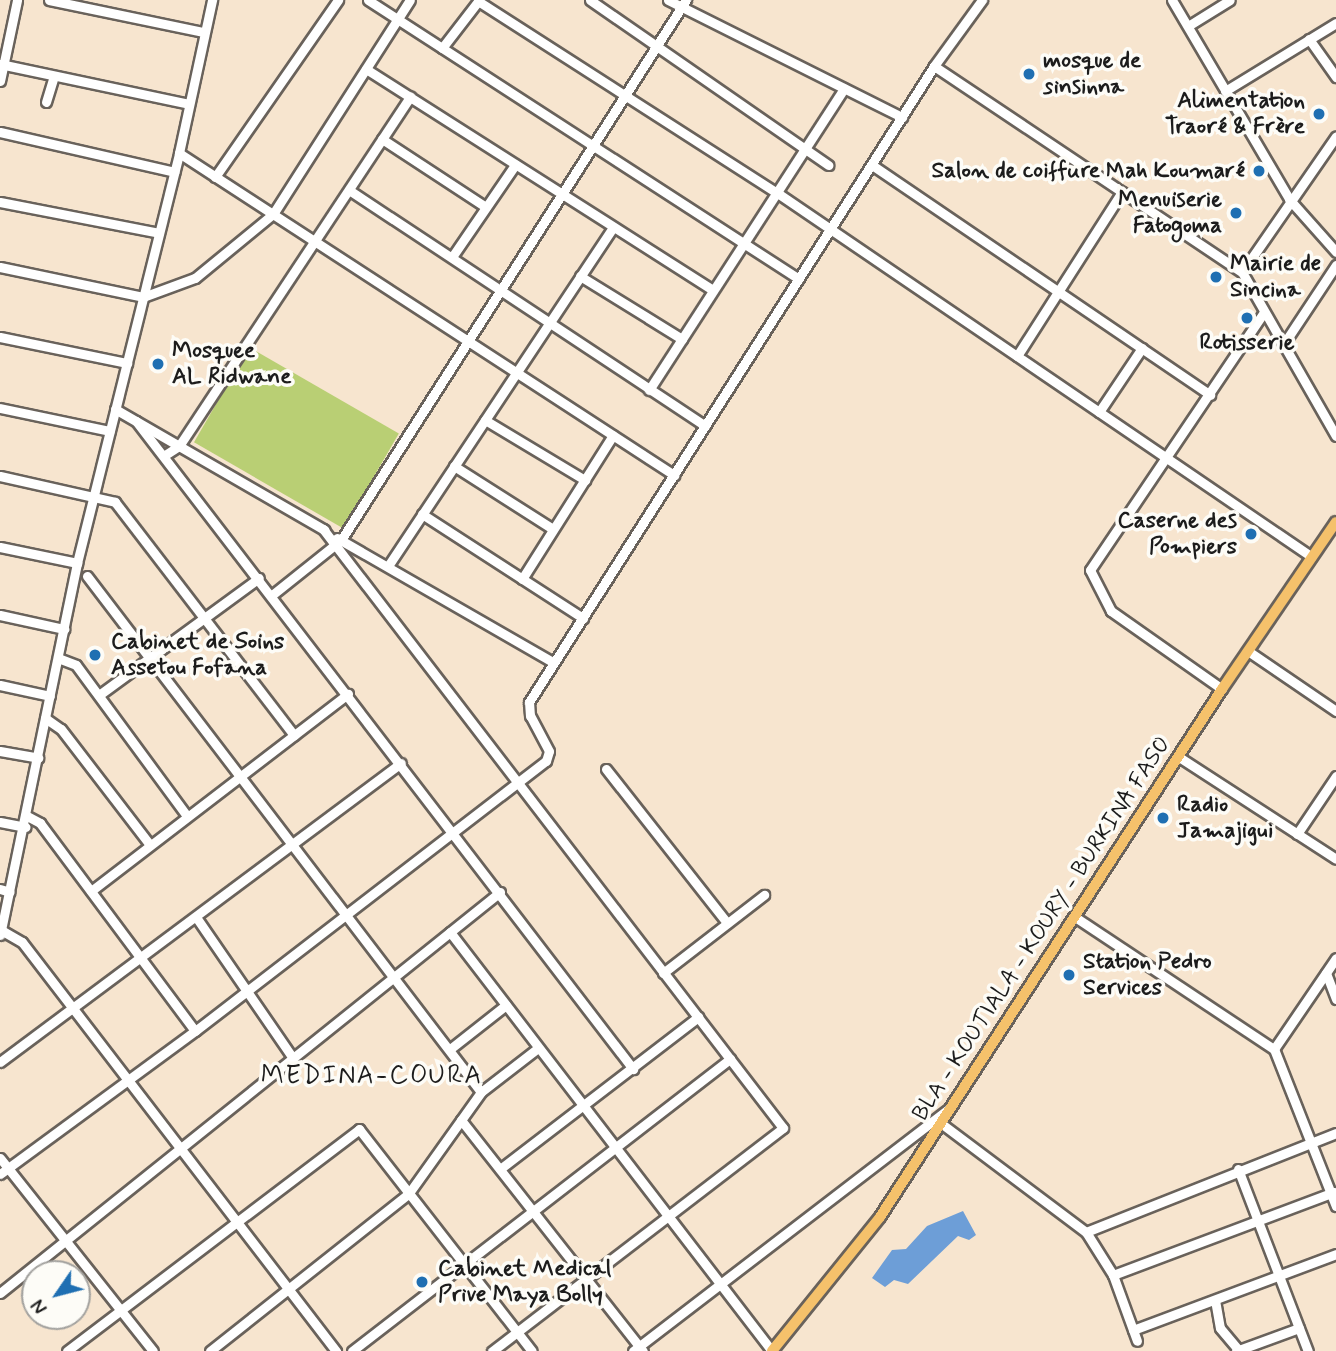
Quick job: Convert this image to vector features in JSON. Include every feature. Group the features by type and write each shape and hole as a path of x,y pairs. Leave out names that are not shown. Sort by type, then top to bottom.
{"main road":[{"name":"BLA - KOUTIALA - KOURY - BURKINA FASO","path":"772,1351 880,1217 1223,689 1336,522"}],"street":[{"path":"0,80 17,0"},
{"path":"49,0 204,32"},
{"path":"212,0 179,153 77,563 26,827 1,932 22,942 126,1083 336,1351"},
{"path":"215,177 338,0"},
{"path":"368,0 799,279"},
{"path":"0,267 143,297 195,278 273,214 410,0"},
{"path":"590,0 828,165"},
{"path":"668,0 682,2 902,117"},
{"path":"0,1174 195,1031 546,761 549,751 530,716 529,702 934,66 982,0"},
{"path":"1172,0 1289,200 1336,251"},
{"path":"1188,26 1230,0"},
{"path":"442,48 478,1 776,192 1312,557"},
{"path":"272,595 339,543 682,2"},
{"path":"1226,91 1336,23"},
{"path":"1309,39 1336,77"},
{"path":"2,65 189,104"},
{"path":"934,66 1242,272 1336,436"},
{"path":"366,69 713,290"},
{"path":"47,102 54,76"},
{"path":"649,390 844,89"},
{"path":"165,456 179,446 410,97"},
{"path":"0,132 174,172"},
{"path":"1242,272 1289,200 1336,136"},
{"path":"382,139 486,207"},
{"path":"179,153 674,475"},
{"path":"872,164 1210,395"},
{"path":"452,257 515,165"},
{"path":"349,190 705,426"},
{"path":"1017,356 1122,192"},
{"path":"0,202 159,233"},
{"path":"388,566 613,227"},
{"path":"1283,345 1336,265"},
{"path":"580,276 682,339"},
{"path":"1223,689 1111,611 1090,570 1264,312"},
{"path":"0,337 127,363"},
{"path":"1099,412 1142,348"},
{"path":"0,408 110,431"},
{"path":"115,409 323,529 339,543 518,783 783,1128 492,1351"},
{"path":"485,420 584,480"},
{"path":"136,421 500,892 633,1069"},
{"path":"522,579 613,435"},
{"path":"454,466 553,530"},
{"path":"0,476 115,502 293,735"},
{"path":"422,514 583,618"},
{"path":"339,543 388,566 554,663"},
{"path":"0,547 77,563"},
{"path":"87,576 481,1092"},
{"path":"99,695 259,578"},
{"path":"0,615 64,629"},
{"path":"1248,652 1336,711"},
{"path":"58,658 76,665 187,817"},
{"path":"0,685 50,696"},
{"path":"90,891 348,694"},
{"path":"45,718 61,729 150,845"},
{"path":"0,751 38,758"},
{"path":"1179,757 1336,859"},
{"path":"0,1062 401,763"},
{"path":"606,769 727,923"},
{"path":"1297,834 1336,776"},
{"path":"27,816 40,823 195,1031"},
{"path":"0,822 26,827"},
{"path":"0,890 10,892"},
{"path":"0,1293 500,892"},
{"path":"663,973 764,895"},
{"path":"195,917 293,1058"},
{"path":"1075,917 1274,1049 1336,1206"},
{"path":"450,932 718,1285 772,1351"},
{"path":"1274,1049 1336,958"},
{"path":"1326,973 1336,999"},
{"path":"450,1049 506,1005"},
{"path":"500,1169 583,1108 698,1017"},
{"path":"210,1351 290,1292 409,1193 481,1092 538,1048"},
{"path":"352,1351 730,1059"},
{"path":"461,1120 638,1349 954,1104"},
{"path":"942,1124 1086,1233 1113,1275 1137,1340"},
{"path":"67,1351 359,1129 532,1351"},
{"path":"1086,1233 1238,1169 1336,1133"},
{"path":"0,1158 153,1351"},
{"path":"1238,1169 1308,1351"},
{"path":"1113,1275 1333,1193"},
{"path":"1133,1330 1279,1278 1336,1254"},
{"path":"1215,1300 1220,1328 1238,1351 1299,1328"}],"green space":[{"path":"249,347 399,434 344,529 194,442"}],"water":[{"path":"963,1211 976,1235 969,1240 958,1236 908,1284 894,1280 885,1287 872,1278 892,1250 906,1249 927,1226"}],"place":[{"name":"mosque de sinsinna","path":"1029,74"},
{"name":"Alimentation Traoré & Frère","path":"1319,114"},
{"name":"Salon de coiffure Mah Koumaré","path":"1259,171"},
{"name":"Menuiserie Fatogoma","path":"1236,213"},
{"name":"Mairie de Sincina","path":"1216,277"},
{"name":"Rotisserie","path":"1247,318"},
{"name":"Mosquee AL Ridwane","path":"158,364"},
{"name":"Caserne des Pompiers","path":"1251,534"},
{"name":"Cabinet de Soins Assetou Fofana","path":"95,655"},
{"name":"Radio Jamajigui","path":"1163,818"},
{"name":"Station Pedro Services","path":"1069,975"},
{"name":"Cabinet Medical Prive Maya Bolly","path":"422,1282"}],"district":[{"name":"MEDINA-COURA","path":"372,1077"}]}
